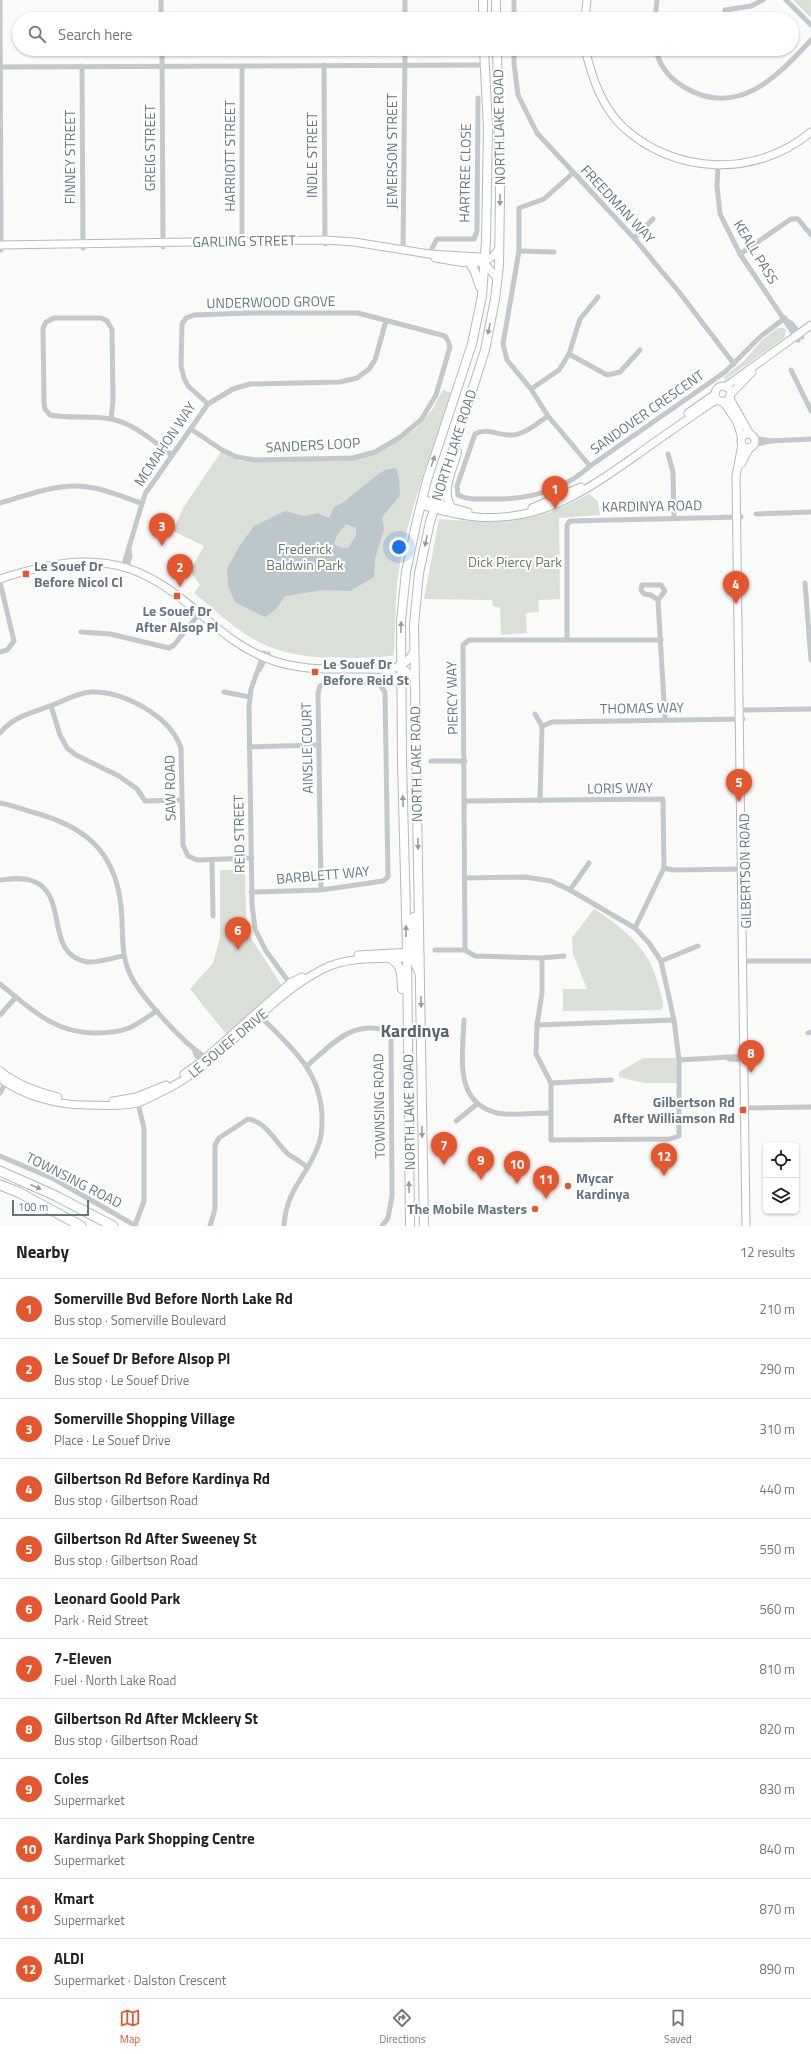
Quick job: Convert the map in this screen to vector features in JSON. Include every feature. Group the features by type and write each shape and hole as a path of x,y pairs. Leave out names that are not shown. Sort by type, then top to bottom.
{"highway":[{"path":"0,1171 56,1196 113,1226"},
{"path":"0,1185 18,1192 81,1226"}],"main road":[{"path":"484,0 484,12"},
{"path":"496,0 496,12"},
{"name":"NORTH LAKE ROAD","path":"410,1226 408,954 401,686 401,622 406,572 421,502 472,344 482,296 488,128 484,56"},
{"name":"NORTH LAKE ROAD","path":"424,1226 414,625 419,573 434,505 485,350 495,300 498,278 500,194 497,56"},
{"path":"470,263 475,272 482,296"},
{"path":"451,507 447,500 447,491 460,438 460,427"},
{"path":"387,669 401,686"},
{"path":"408,954 414,948 414,905 419,889"},
{"path":"391,959 397,963 401,970 402,994 408,1015"}],"street":[{"path":"0,0 1,248"},
{"path":"161,0 161,12"},
{"path":"405,0 405,12"},
{"path":"514,0 514,12"},
{"path":"586,12 587,0"},
{"path":"656,12 657,0"},
{"path":"725,12 725,10 751,6 763,0"},
{"path":"786,0 798,12"},
{"path":"799,13 811,25"},
{"path":"799,53 811,40"},
{"name":"GREIG STREET","path":"162,56 163,245"},
{"name":"JEMERSON STREET","path":"403,251 405,56"},
{"name":"FREEDMAN WAY","path":"514,56 518,95 537,133 634,238 679,292 734,364"},
{"path":"587,56 592,77 604,102 622,126 648,147 675,158 718,166 762,160 782,152 811,132"},
{"path":"659,56 664,70 676,82 707,97 724,98 738,97 754,90 788,64 796,56"},
{"path":"0,67 485,64"},
{"name":"INDLE STREET","path":"324,65 325,242"},
{"name":"FINNEY STREET","path":"82,66 83,246"},
{"name":"HARRIOTT STREET","path":"242,66 242,243"},
{"name":"HARTREE CLOSE","path":"428,256 436,239 474,239 477,231 478,98"},
{"name":"KEALL PASS","path":"718,166 717,186 720,214 740,254 786,320 788,326 799,336"},
{"name":"SANDOVER CRESCENT","path":"573,173 544,198 519,208 519,251 503,344 507,360 531,389 548,416 590,466 734,364 760,337 786,320"},
{"path":"634,238 653,219"},
{"path":"740,254 791,219 798,219 811,235"},
{"name":"GARLING STREET","path":"1,248 354,242 470,263 478,264 484,262"},
{"path":"484,262 494,257 499,248"},
{"path":"519,251 554,252"},
{"name":"GARLING STREET","path":"428,256 479,257 498,278"},
{"path":"531,389 559,370 568,354 580,319 598,297"},
{"name":"UNDERWOOD GROVE","path":"208,404 188,386 181,366 182,324 186,318 194,315 250,313 358,313 444,336 448,341"},
{"path":"111,419 113,401 112,329 107,321 101,318 54,318 46,322 43,328 45,409 50,415 59,417 111,419 132,427 172,455"},
{"name":"MCMAHON WAY","path":"125,566 141,503 145,494 208,404 233,389 250,384 340,382 357,378 369,369 375,360 386,321"},
{"path":"434,505 451,507 470,512 504,513 534,508 548,503 592,481 723,397 811,325"},
{"path":"742,441 737,422 718,388 725,387 799,336 811,330"},
{"name":"SANDERS LOOP","path":"191,429 222,450 238,457 255,460 353,458 375,452 399,438 421,420 436,395 450,347 448,341"},
{"path":"568,354 607,375 620,372 640,350"},
{"path":"791,370 811,411"},
{"path":"421,502 478,517 504,517 546,509 569,499 600,481 711,403 723,397 729,390 725,387"},
{"path":"723,397 752,441"},
{"path":"548,416 527,430 512,435 482,430 475,434 457,486 458,495 465,499 507,499 544,493 577,478 590,466"},
{"path":"739,517 737,466 742,441 746,434 752,441"},
{"path":"742,441 811,439"},
{"path":"739,517 741,465 752,441"},
{"path":"668,454 673,472 674,518"},
{"path":"0,503 51,487 72,485 94,488 141,503"},
{"path":"756,514 811,512"},
{"name":"KARDINYA ROAD","path":"567,640 567,525 572,520 739,517"},
{"name":"GILBERTSON ROAD","path":"739,517 746,1058 751,1226"},
{"path":"0,574 60,558 86,558 125,566 164,585 202,610 228,635 265,656 311,668 387,669 401,666 410,659 415,651"},
{"path":"0,579 35,568 69,562 94,562 125,566"},
{"path":"0,582 14,641 7,650 0,652"},
{"path":"805,583 811,660"},
{"path":"658,600 651,595 644,594 641,590 642,585 661,585 665,591 658,600 665,719"},
{"path":"81,632 110,634 169,648 174,645 202,610"},
{"name":"PIERCY WAY","path":"465,950 465,761 463,644 469,640 661,640"},
{"path":"265,656 313,664 395,664 401,666 415,679"},
{"name":"REID STREET","path":"265,656 250,697 249,747 252,892 255,929 266,951 291,986"},
{"name":"AINSLIE COURT","path":"321,890 318,693 320,686 324,684 372,683 380,685 385,692 389,870"},
{"name":"SAW ROAD","path":"0,733 13,720 24,714 51,706 76,695 90,692 108,692 128,699 156,717 169,727 178,737 182,748 183,845 188,856 197,860 252,858"},
{"path":"224,692 250,697"},
{"path":"51,706 63,742 76,755 119,776 137,789 145,801 182,800"},
{"path":"741,710 811,709"},
{"path":"535,714 542,726 540,801"},
{"name":"THOMAS WAY","path":"542,726 552,722 665,719 741,719"},
{"path":"249,747 319,746"},
{"path":"431,761 465,761"},
{"name":"LORIS WAY","path":"465,801 663,799 664,868 635,928"},
{"path":"0,803 63,821 84,833 97,847 107,861 118,888 121,907 123,956 133,980 157,1011 194,1048 196,1055 205,1062"},
{"path":"212,860 212,916"},
{"path":"570,890 589,863"},
{"path":"664,868 673,870 744,869"},
{"name":"BARBLETT WAY","path":"252,892 321,890 383,881 388,877 389,870"},
{"path":"464,878 525,877 550,881 570,890 635,928 649,943 662,961 674,1020 679,1060 679,1136 670,1139 550,1140 549,1113 551,1083 536,1054 537,1025 542,993 542,958"},
{"path":"0,880 24,879 34,881 42,886 54,906 59,935 64,948 75,958 88,962 123,956"},
{"path":"662,961 698,946"},
{"path":"435,950 465,950 475,956 542,958 564,956"},
{"path":"408,954 420,957"},
{"path":"408,954 413,960 420,975"},
{"name":"LE SOUEF DRIVE","path":"291,986 324,969 356,959 391,959 408,954"},
{"name":"LE SOUEF DRIVE","path":"0,1071 5,1080 42,1093 73,1101 137,1100 171,1083 205,1062 291,986 323,965 356,955 408,954"},
{"path":"745,961 811,961"},
{"path":"0,984 38,1015 60,1028 79,1033 107,1033 128,1028 157,1011"},
{"path":"0,1014 16,997"},
{"path":"259,1015 307,1066 322,1102 322,1130 318,1146 290,1197 285,1212 284,1226"},
{"path":"464,1020 463,1065 466,1089 476,1105 498,1113 549,1113"},
{"path":"537,1025 674,1020"},
{"name":"TOWNSING ROAD","path":"307,1066 347,1034 364,1028 377,1027 391,1032 392,1196 388,1218 382,1226"},
{"path":"679,1060 746,1058"},
{"path":"0,1092 5,1080"},
{"path":"551,1083 611,1080"},
{"path":"135,1226 144,1201 144,1128 137,1100"},
{"path":"456,1121 476,1105"},
{"path":"747,1108 811,1107"},
{"name":"GILBERTSON ROAD","path":"746,1226 747,1108"},
{"path":"210,1226 215,1209 215,1145 219,1138 248,1119 257,1120 288,1153 307,1167"},
{"name":"TOWNSING ROAD","path":"0,1156 54,1180 135,1226"}],"green space":[{"path":"793,0 811,0 811,18"},
{"path":"778,328 784,328 786,331 784,338 725,380 724,377 744,361 762,340"},
{"name":"Frederick Baldwin Park","path":"443,390 452,393 419,487 401,559 396,593 394,655 385,657 329,658 289,653 276,649 250,637 194,593 200,585 190,571 204,546 173,531 183,508 221,452 240,461 353,460 376,454 417,428 432,410"},
{"name":"Dick Piercy Park","path":"589,494 598,501 600,515 559,518 560,599 538,600 539,612 526,613 527,633 501,635 500,608 493,606 492,600 424,599 439,519 466,521 507,520 534,516 558,509"},
{"path":"220,870 245,870 246,915 251,938 282,986 226,1034 190,989 213,963 220,938"},
{"path":"594,909 617,925 643,951 655,973 662,998 663,1008 660,1010 563,1011 563,989 587,989 573,954 572,938"},
{"path":"643,1058 676,1058 677,1083 644,1083 619,1077 619,1072"}],"shaded area":[{"path":"396,468 399,480 400,496 382,517 384,529 375,559 374,577 350,591 323,590 285,596 276,609 265,617 235,602 228,586 227,569 240,545 254,526 285,511 304,516 318,513 329,518 334,507 344,502 385,470","holes":["346,524 356,528 356,536 348,548 342,548 334,544 337,535"]}],"place":[{"name":"Somerville Bvd Before North Lake Rd","path":"555,509"},
{"name":"Somerville Shopping Village","path":"162,546"},
{"name":"Le Souef Dr Before Nicol Cl","path":"26,574"},
{"name":"Le Souef Dr Before Alsop Pl","path":"180,587"},
{"name":"Le Souef Dr After Alsop Pl","path":"177,596"},
{"name":"Gilbertson Rd Before Kardinya Rd","path":"736,604"},
{"name":"Le Souef Dr Before Reid St","path":"315,672"},
{"name":"Gilbertson Rd After Sweeney St","path":"739,802"},
{"name":"Leonard Goold Park","path":"238,950"},
{"name":"Gilbertson Rd After Mckleery St","path":"751,1073"},
{"name":"Gilbertson Rd After Williamson Rd","path":"743,1110"},
{"name":"7-Eleven","path":"444,1165"},
{"name":"ALDI","path":"664,1176"},
{"name":"Coles","path":"481,1180"},
{"name":"Kardinya Park Shopping Centre","path":"517,1184"},
{"name":"Mycar Kardinya","path":"568,1186"},
{"name":"Kmart","path":"546,1199"},
{"name":"The Mobile Masters","path":"535,1209"}],"district":[{"name":"Kardinya","path":"415,1031"}]}
